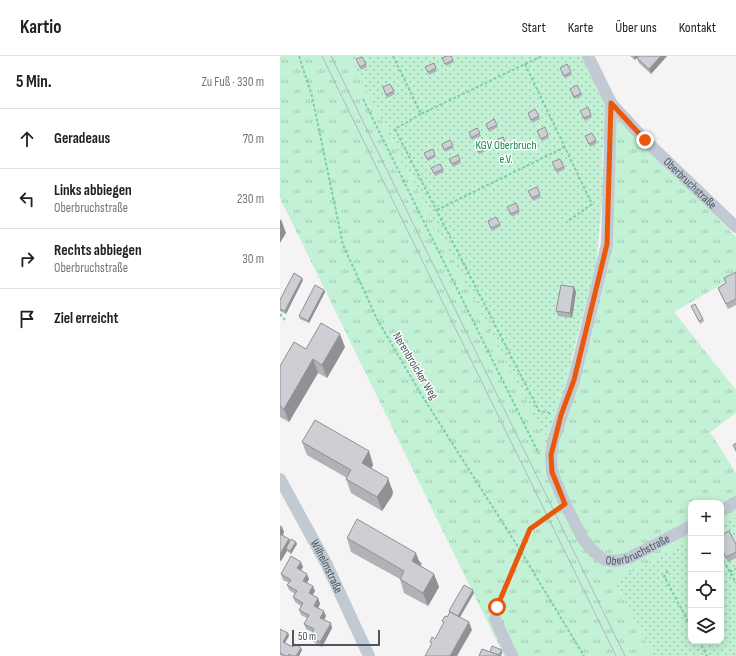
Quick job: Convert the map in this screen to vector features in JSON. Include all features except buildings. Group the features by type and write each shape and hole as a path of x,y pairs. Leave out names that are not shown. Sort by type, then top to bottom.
{"street":[{"name":"Oberbruchstraße","path":"588,56 611,103 645,140 736,227"},
{"name":"Oberbruchstraße","path":"611,103 607,244 574,380 561,415 551,455 552,472 565,504 583,539 594,552 604,560 616,561 629,558 688,528"},
{"name":"Wilhelmstraße","path":"280,479 326,563 369,656"},
{"path":"724,509 736,502"},
{"path":"495,619 512,656"}],"path":[{"name":"Nerenbroicker Weg","path":"299,56 313,103 343,245 377,319 421,394 520,550 584,656"},
{"path":"393,56 421,114"},
{"path":"542,56 421,114 395,129 539,411 561,415"},
{"path":"525,64 592,204 566,222"},
{"path":"363,98 542,460 552,472"},
{"path":"437,210 565,147"},
{"path":"280,314 285,320"},
{"path":"495,619 497,607 530,529 565,504"},
{"path":"724,561 736,583"},
{"path":"730,572 736,569"},
{"path":"668,571 664,576 688,620"},
{"path":"701,644 707,656"}],"green space":[{"path":"280,56 349,56 545,437 571,361 586,354 612,246 615,115 736,237 736,276 674,312 736,390 736,413 710,432 736,473 736,517 724,523 724,500 688,500 688,542 614,581 654,656 504,656 280,198"},
{"name":"KGV Oberbruch e.V.","path":"349,56 594,56 608,108 602,154 603,191 596,266 571,361 545,438"},
{"path":"736,517 736,656 654,656 614,581 688,542 688,644 724,644 724,523"}],"tram line":[{"path":"322,56 616,656"},
{"path":"331,56 625,656"}],"route":[{"path":"497,607 530,529 565,504 552,472 551,455 553,441 574,380 607,244 611,103 645,140"}]}
